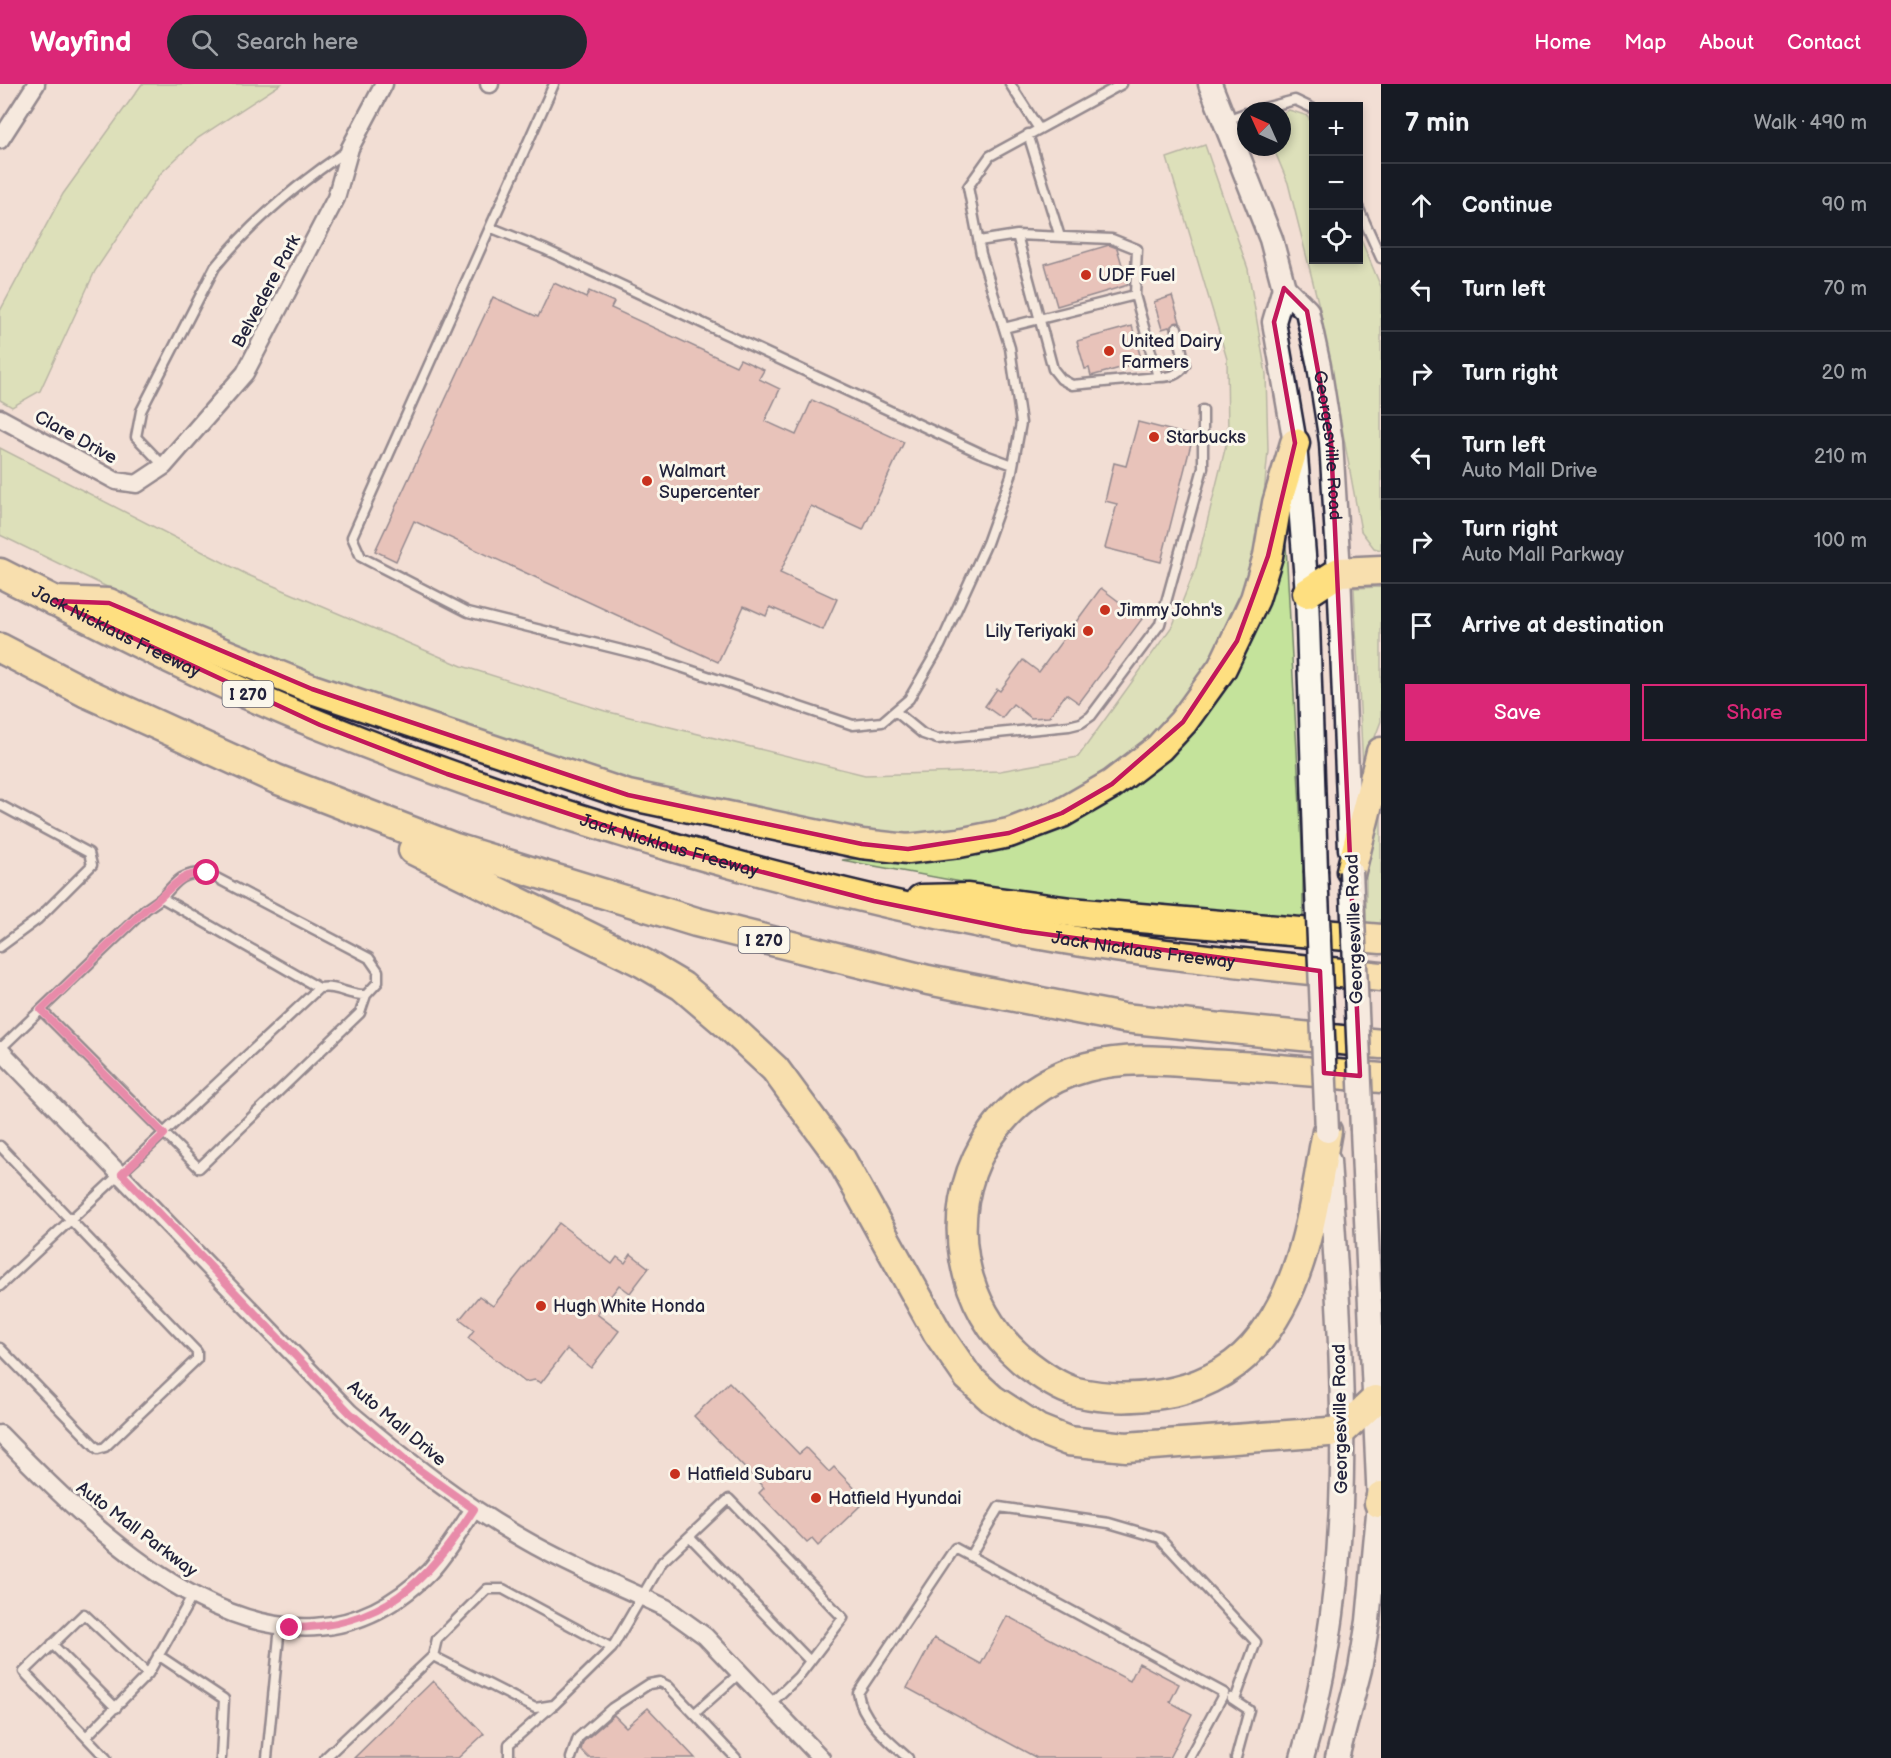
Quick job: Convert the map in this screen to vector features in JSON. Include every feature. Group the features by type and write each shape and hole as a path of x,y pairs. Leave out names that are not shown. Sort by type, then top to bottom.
{"highway":[{"path":"54,601 110,603 152,624 312,689 628,795 862,844 908,849 959,843 1009,833 1062,813 1112,784 1159,748 1183,723 1222,668 1255,599 1268,556 1277,503 1295,443"},
{"path":"1307,594 1339,572 1381,570"},
{"name":"Jack Nicklaus Freeway","path":"0,573 198,672 320,725 447,774 689,853 874,901 1022,931 1140,951 1381,977"},
{"name":"I 270","path":"0,648 87,693 276,778 455,848 545,878 696,922 928,980 1123,1018 1381,1044"},
{"path":"1351,871 1381,752"},
{"path":"276,778 330,808 643,963 682,986 730,1027 775,1069 841,1159 937,1332 968,1377 1014,1415 1038,1429 1068,1441 1126,1447 1342,1431 1375,1400"},
{"path":"874,901 968,898 1071,912 1381,939"},
{"path":"1327,1131 1307,1243 1290,1287 1252,1347 1210,1379 1185,1390 1130,1400 1074,1391 1035,1371 1003,1344 988,1323 968,1279 963,1255 961,1231 967,1183 990,1135 1013,1109 1045,1084 1085,1067 1127,1059 1381,1078"}],"main road":[{"path":"1210,84 1236,117 1284,288"},
{"name":"Georgesville Road","path":"1302,1758 1321,1687 1334,1618 1341,1509 1342,1431 1316,870 1307,594 1295,443 1274,322 1284,288 1307,311 1319,366 1330,442 1339,572 1380,1499 1366,1630 1348,1721 1337,1758"}],"street":[{"path":"0,140 36,84"},
{"name":"Belvedere Park","path":"136,484 164,466 245,373 336,198 350,148 384,84"},
{"name":"Clare Drive","path":"0,418 116,481 136,484"},
{"name":"Auto Mall Drive","path":"0,1049 350,1413 408,1462 474,1509 528,1542 686,1621 705,1636 821,1758"},
{"name":"Auto Mall Parkway","path":"0,1434 53,1488 96,1526 143,1562 193,1595 253,1622 280,1626 332,1625 386,1606 430,1570 474,1509"}],"lane":[{"path":"554,84 492,228 352,537 361,558 468,612 654,658 853,725 882,722 909,699 940,646 987,543 1013,465 1021,423 1010,348 979,241 968,187 990,156 1122,84"},
{"path":"1010,84 1039,129"},
{"path":"1287,102 1295,100 1309,107"},
{"path":"1028,134 1060,237"},
{"path":"164,466 136,437 141,411 215,267 230,249 315,172 350,148"},
{"path":"1360,210 1381,258"},
{"path":"492,228 544,249 980,453 1013,465"},
{"path":"979,241 1017,234 1112,239 1137,249 1135,296 1158,377"},
{"path":"1017,234 1053,369 1061,380 1072,386 1172,377 1185,365 1177,328"},
{"path":"1004,328 1135,296"},
{"path":"895,711 923,734 937,739 1069,726 1081,723 1091,716 1160,624 1203,468 1203,410"},
{"path":"0,805 89,853 92,865 38,919 0,947"},
{"path":"0,1049 146,909 162,898 177,881 191,873 207,873 369,958 378,971 378,982 366,995 360,1013 199,1168 41,1010"},
{"path":"162,898 319,988"},
{"path":"0,1286 319,988 334,986 354,996 366,995"},
{"path":"0,1146 197,1352 197,1359 105,1447 98,1449 0,1348"},
{"path":"509,1758 509,1744 554,1705 612,1648 662,1562 675,1547 691,1538 729,1500 843,1618 798,1677 770,1704"},
{"path":"970,1556 999,1507 1108,1523 1160,1538 1256,1642 1235,1700"},
{"path":"691,1538 809,1660"},
{"path":"908,1758 887,1739 861,1708 858,1693 955,1548 1224,1693 1250,1710 1236,1758"},
{"path":"325,1758 433,1656 437,1639 487,1590 503,1589 612,1648"},
{"path":"86,1737 148,1674 193,1595"},
{"path":"106,1758 24,1672 84,1614 148,1674"},
{"path":"267,1758 280,1626"},
{"path":"52,1644 116,1708"},
{"path":"158,1655 224,1699 221,1758"},
{"path":"433,1656 535,1708 554,1705"},
{"path":"696,1713 741,1673"},
{"path":"571,1758 578,1737 612,1708 649,1684 660,1682 668,1686 696,1713 736,1758"},
{"path":"1189,1758 1224,1693"}],"highlighted area":[{"path":"1284,288 1307,311 1331,442 1360,1076 1324,1073 1320,971 1022,931 874,901 689,853 447,774 320,725 54,601 109,603 312,689 628,795 862,844 908,849 1009,833 1062,813 1112,784 1183,722 1237,641 1268,556 1295,443 1274,322"}],"green space":[{"path":"142,84 281,84 198,138 161,173 95,271 40,391 12,407 0,400 0,311 63,194"},
{"path":"1291,111 1308,116 1309,119 1309,264 1363,264 1363,244 1381,287 1381,550 1374,548 1361,531 1321,314 1288,183 1277,156 1291,156"},
{"path":"1205,145 1248,269 1266,374 1268,450 1262,517 1254,560 1240,607 1217,657 1159,733 1053,809 996,827 876,838 670,795 249,656 0,535 0,448 248,575 462,666 605,711 865,775 1000,771 1078,757 1173,625 1196,567 1228,437 1227,359 1167,158"},
{"path":"1279,545 1286,545 1303,864 1303,921 1037,896 842,860 991,846 1182,736"},
{"path":"1381,587 1381,721 1363,769 1354,588"},
{"path":"1381,791 1381,929 1366,928 1366,869"}],"building":[{"name":"UDF Fuel","path":"1109,245 1117,248 1128,285 1057,306 1045,264"},
{"name":"Walmart Supercenter","path":"554,283 586,298 589,291 614,302 611,308 736,366 740,359 764,370 759,379 780,389 765,421 796,435 812,400 904,442 863,530 811,506 780,573 837,599 823,630 770,607 766,616 744,606 718,662 414,521 396,561 375,551 493,297 538,317"},
{"path":"1172,296 1180,322 1171,326 1172,335 1169,327 1162,329 1154,302"},
{"name":"United Dairy Farmers","path":"1132,326 1142,362 1091,376 1089,368 1085,369 1077,341"},
{"path":"1138,422 1193,436 1161,562 1105,548 1117,504 1105,501 1114,463 1126,466"},
{"path":"1101,588 1142,619 1079,703 1066,694 1049,717 1031,718 1013,704 1002,718 985,706 997,689 1000,691 1023,660 1039,672"},
{"path":"559,1223 612,1264 617,1257 625,1263 631,1254 649,1268 630,1293 619,1285 597,1314 619,1331 591,1368 567,1349 541,1383 535,1380 525,1382 468,1338 474,1330 460,1319 479,1296 493,1306"},
{"path":"729,1382 799,1454 806,1448 829,1472 834,1467 862,1496 857,1501 861,1505 818,1546 812,1539 807,1543 759,1493 764,1488 694,1416"},
{"path":"1007,1616 1130,1681 1139,1663 1179,1684 1170,1702 1192,1714 1169,1758 1037,1758 907,1688 934,1638 981,1664"},
{"path":"433,1681 484,1734 458,1758 354,1758"},
{"path":"648,1708 695,1758 589,1758 581,1750 583,1742 614,1715 626,1727"}],"place":[{"name":"UDF Fuel","path":"1086,275"},
{"name":"United Dairy Farmers","path":"1109,351"},
{"name":"Starbucks","path":"1154,437"},
{"name":"Walmart Supercenter","path":"647,481"},
{"name":"Jimmy John's","path":"1105,610"},
{"name":"Lily Teriyaki","path":"1088,631"},
{"name":"Hugh White Honda","path":"541,1306"},
{"name":"Hatfield Subaru","path":"675,1474"},
{"name":"Hatfield Hyundai","path":"816,1498"}],"route":[{"path":"207,873 191,873 177,881 162,898 146,909 41,1010 164,1134 122,1174 350,1413 408,1462 474,1509 430,1570 386,1606 332,1625 290,1628"}]}
